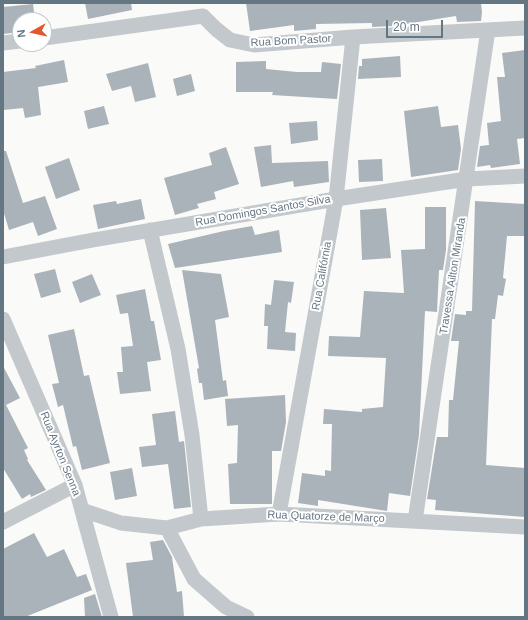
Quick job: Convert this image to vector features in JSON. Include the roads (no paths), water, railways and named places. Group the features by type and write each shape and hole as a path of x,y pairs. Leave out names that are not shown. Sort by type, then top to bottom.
{"street":[{"name":"Rua Bom Pastor","path":"52,37 203,10 216,29 230,40 254,45 353,37 525,28"},
{"name":"Travessa Ailton Miranda","path":"415,521 488,30"},
{"name":"Rua Califórnia","path":"278,514 336,199 353,37"},
{"name":"Rua Domingos Santos Silva","path":"3,257 150,230 336,199 467,179 525,176"},
{"path":"150,230 179,357 192,435 201,519"},
{"name":"Rua Ayrton Senna","path":"3,319 75,485 111,617"},
{"path":"3,522 75,485"},
{"name":"Rua Quatorze de Março","path":"82,510 121,523 167,528 201,519 278,514 525,527"},
{"path":"167,528 194,580 226,607 247,617"}]}
